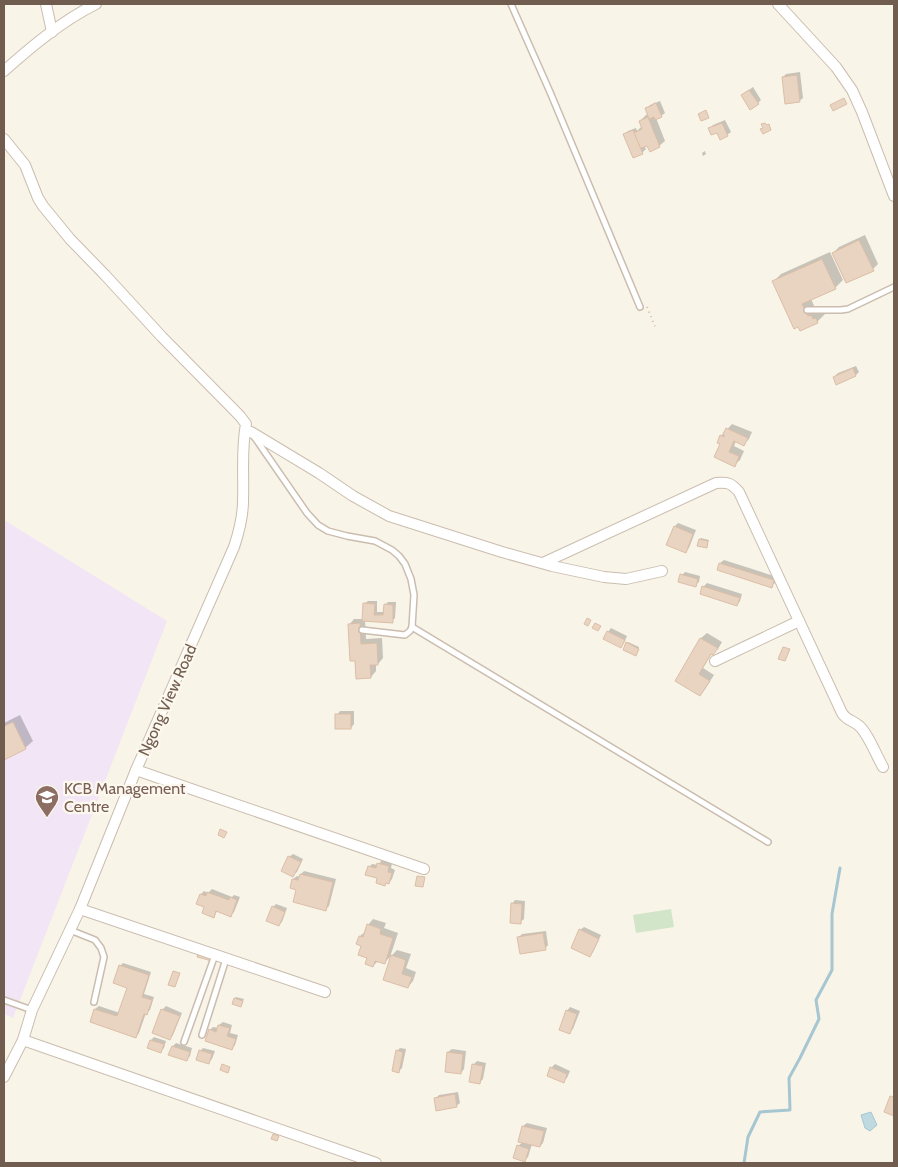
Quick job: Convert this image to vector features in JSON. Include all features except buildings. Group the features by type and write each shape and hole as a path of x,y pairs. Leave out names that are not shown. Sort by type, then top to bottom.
{"street":[{"path":"46,4 52,32"},
{"path":"4,71 52,32 80,12 96,4"},
{"path":"778,4 836,67 852,90 894,196"},
{"path":"4,139 25,164 43,206 70,239 240,416 248,428 353,496 389,516 502,552 604,577 626,579 662,571"},
{"name":"Ngong View Road","path":"4,1077 23,1040 32,1010 80,909 136,770 234,547 241,525 243,438 248,428"},
{"path":"543,563 716,483 732,484 739,492 842,713 846,719 859,725 865,732 883,767"},
{"path":"715,661 799,621"},
{"path":"136,770 424,869"},
{"path":"80,909 324,992"},
{"path":"23,1040 376,1163"}],"lane":[{"path":"511,4 640,307"},
{"path":"807,310 848,309 894,288"},
{"path":"248,428 264,454 318,525 328,531 375,541 392,550 405,564 414,596 410,632 405,635 362,630"},
{"path":"412,627 768,842"},
{"path":"70,930 94,940 101,948 104,957 94,1002"},
{"path":"184,1042 215,955"},
{"path":"202,1035 226,959"},
{"path":"4,1000 32,1010"}],"shaded area":[{"name":"KCB Management Centre","path":"4,520 167,621 13,1018 4,1014"}],"green space":[{"path":"671,909 674,927 636,933 633,915"}],"water":[{"path":"871,1112 877,1125 870,1131 865,1128 861,1115"}],"waterway":[{"path":"744,1163 748,1137 760,1112 790,1110 789,1078 819,1019 816,1000 832,970 832,914 840,868"}],"place":[{"name":"KCB Management Centre","path":"47,818"}]}
